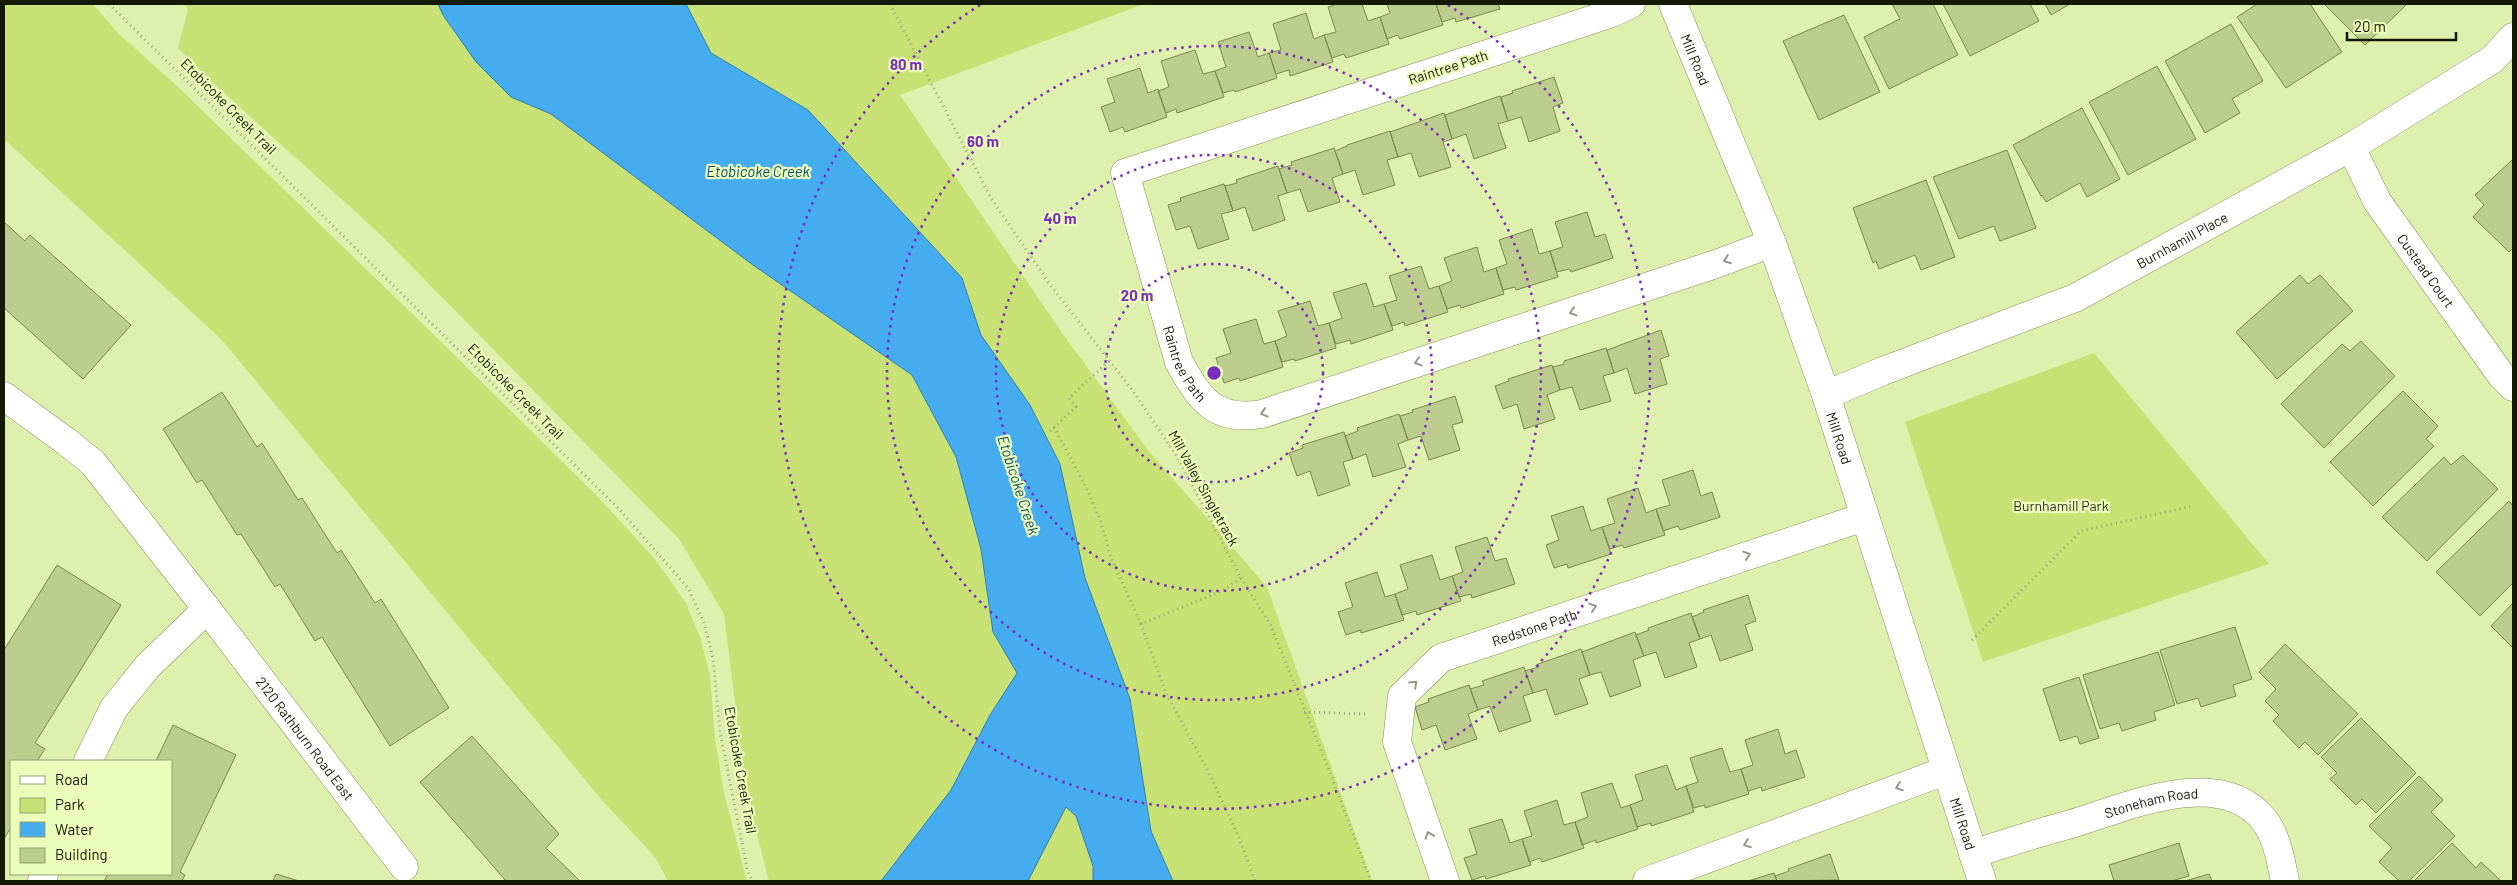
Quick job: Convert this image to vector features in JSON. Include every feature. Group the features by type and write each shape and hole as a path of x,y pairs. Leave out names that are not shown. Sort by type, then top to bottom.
{"street":[{"name":"Raintree Path","path":"1631,4 1612,13 1125,173 1179,362 1188,380 1212,408 1224,415 1237,417 1262,414 1716,264 1772,243"},
{"name":"Mill Road","path":"1673,4 1772,243 1826,395 1945,771 1982,881"},
{"name":"Burnhamill Place","path":"1826,395 1882,371 2074,298 2351,147 2493,59 2513,38"},
{"name":"Custead Court","path":"2351,147 2377,201 2501,375 2513,387"},
{"name":"2120 Rathburn Road East","path":"4,396 60,436 93,464 207,609 406,876"},
{"name":"Redstone Path","path":"1445,881 1397,742 1402,696 1441,658 1864,517"},
{"path":"88,760 114,708 147,667 207,609"},
{"path":"1647,881 1945,771"},
{"name":"Stoneham Road","path":"1973,854 2123,806 2176,794 2218,793 2249,806 2265,821 2279,856 2285,881"}],"path":[{"name":"Etobicoke Creek Trail","path":"109,4 618,508 688,588 704,623 714,658 720,732 747,868 752,881"},
{"name":"Mill Valley Singletrack","path":"890,4 991,198 1051,286 1134,391 1178,458 1241,578 1270,626 1329,770 1371,881"},
{"path":"1050,431 1076,407 1069,398 1110,360"},
{"path":"1054,427 1089,492 1112,560 1141,624 1165,691 1215,786 1238,835 1255,881"},
{"path":"1972,640 2081,531 2193,506"},
{"path":"1141,624 1222,590 1241,578"},
{"path":"1304,712 1400,718"}],"green space":[{"path":"4,4 93,4 118,33 179,88 431,332 596,495 655,559 686,603 700,637 710,675 715,738 724,793 747,881 668,881 655,857 601,799 222,340 4,139"},
{"path":"185,4 438,4 443,15 511,97 551,114 753,265 912,375 956,457 981,549 993,632 1017,673 990,715 951,790 881,881 769,881 746,791 724,614 679,539 380,234 211,81 178,48 188,10"},
{"path":"686,4 1144,4 900,95 1062,333 1148,450 1267,587 1372,881 1173,881 1151,831 1130,699 1085,578 1060,464 1030,405 981,335 962,278 808,110 711,53"},
{"name":"Burnhamill Park","path":"2094,353 2269,564 1983,662 1905,422"},
{"path":"1066,807 1076,816 1093,866 1093,881 1028,881"}],"water":[{"name":"Etobicoke Creek","path":"438,4 686,4 711,53 808,110 962,278 981,335 1030,405 1060,464 1085,578 1130,699 1151,831 1173,881 1093,881 1093,866 1076,816 1066,807 1028,881 881,881 951,790 990,715 1017,673 993,632 981,549 956,457 912,375 753,265 551,114 511,97 476,62 443,15"}],"building":[{"path":"1337,4 1362,4 1368,21 1380,17 1389,44 1346,58 1344,54 1332,58 1324,35 1336,32 1328,7"},
{"path":"1387,4 1436,4 1443,25 1400,39 1398,35 1387,39 1380,17 1390,13"},
{"path":"1436,4 1498,4 1500,9 1456,22 1455,18 1442,22"},
{"path":"1892,4 1933,4 1958,55 1889,89 1864,37 1900,19"},
{"path":"1943,4 2030,4 2039,21 1970,56"},
{"path":"2045,4 2070,4 2051,15"},
{"path":"2257,4 2310,4 2342,52 2286,88 2237,17"},
{"path":"2324,4 2407,4 2365,45"},
{"path":"1306,13 1314,39 1324,35 1333,62 1290,76 1289,70 1276,74 1269,53 1281,50 1273,24"},
{"path":"1844,15 1880,92 1819,120 1783,41"},
{"path":"2231,24 2263,81 2232,99 2240,113 2205,133 2165,61"},
{"path":"1249,32 1258,57 1269,53 1277,78 1235,92 1234,90 1223,93 1215,71 1226,67 1218,42"},
{"path":"1195,50 1203,74 1215,71 1224,97 1177,113 1176,109 1166,113 1158,91 1169,87 1161,61"},
{"path":"2157,66 2196,139 2128,175 2089,102"},
{"path":"1140,68 1148,93 1158,89 1167,117 1125,132 1123,127 1110,132 1101,107 1115,102 1107,79"},
{"path":"1554,77 1563,103 1553,107 1560,131 1529,142 1521,117 1508,121 1501,97 1513,93 1512,91"},
{"path":"1500,96 1508,121 1498,124 1506,148 1474,159 1466,134 1452,139 1445,115"},
{"path":"2082,108 2120,179 2087,197 2080,183 2046,202 2013,145"},
{"path":"1444,113 1452,139 1443,142 1451,167 1419,177 1411,153 1398,157 1390,132"},
{"path":"1390,131 1398,157 1387,160 1395,185 1363,195 1355,170 1343,174 1335,151 1347,145"},
{"path":"1334,148 1343,174 1332,178 1340,202 1308,212 1300,189 1287,193 1279,169 1292,165 1291,162"},
{"path":"2007,150 2036,228 2000,241 1994,226 1959,239 1933,177"},
{"path":"2513,159 2513,248 2509,252 2473,217 2484,205 2475,195"},
{"path":"1278,166 1287,193 1278,196 1285,220 1253,231 1245,207 1233,211 1225,186 1237,183 1236,180"},
{"path":"1926,180 1955,257 1921,270 1915,255 1879,269 1876,261 1873,263 1853,208"},
{"path":"1224,184 1233,211 1221,214 1229,239 1198,249 1190,226 1176,230 1168,205 1181,201 1180,198"},
{"path":"1587,212 1595,237 1605,234 1613,258 1571,272 1569,269 1557,272 1550,251 1563,247 1555,222"},
{"path":"4,222 25,241 30,235 131,325 83,379 4,308"},
{"path":"1532,229 1539,254 1550,251 1558,277 1516,290 1515,287 1503,290 1496,268 1507,264 1499,240"},
{"path":"1477,247 1484,272 1496,268 1504,294 1461,308 1460,305 1447,309 1439,286 1452,281 1444,258"},
{"path":"1421,266 1429,289 1439,286 1448,312 1405,326 1404,322 1392,326 1384,304 1397,300 1389,276"},
{"path":"2300,275 2308,284 2320,275 2353,311 2277,379 2236,332"},
{"path":"1366,283 1374,307 1384,304 1393,330 1351,344 1350,340 1336,344 1329,323 1342,318 1333,293"},
{"path":"1310,301 1318,326 1329,323 1336,348 1295,361 1294,359 1282,362 1275,341 1287,336 1278,311"},
{"path":"1256,319 1264,344 1275,341 1283,367 1240,381 1239,378 1224,383 1216,358 1231,353 1223,329"},
{"path":"1661,330 1669,356 1660,359 1667,384 1635,394 1627,368 1614,373 1607,350"},
{"path":"2361,341 2395,376 2324,448 2281,404 2342,344 2350,351"},
{"path":"1606,348 1614,373 1603,376 1611,401 1580,410 1572,387 1560,390 1553,367 1564,364 1564,361"},
{"path":"1552,365 1560,390 1547,395 1555,419 1524,429 1517,404 1503,409 1495,386 1509,381 1508,379"},
{"path":"2403,391 2438,426 2426,439 2434,446 2373,506 2330,462"},
{"path":"222,392 257,447 262,443 298,500 302,498 337,553 341,550 375,603 381,599 449,708 390,746 322,637 315,641 280,584 275,587 241,534 237,535 202,480 197,483 163,429"},
{"path":"1455,396 1463,422 1452,425 1460,450 1429,460 1421,436 1408,440 1400,416 1413,412 1412,410"},
{"path":"1399,414 1408,440 1398,444 1406,467 1373,477 1366,454 1353,459 1345,436 1358,431 1357,428"},
{"path":"1344,432 1353,459 1343,462 1350,485 1318,496 1310,471 1297,476 1289,453 1303,448 1302,445"},
{"path":"2463,455 2498,489 2427,561 2382,517 2444,457 2451,465"},
{"path":"1693,470 1701,496 1712,492 1720,517 1680,530 1678,526 1663,531 1656,509 1670,505 1662,480"},
{"path":"1638,488 1646,513 1656,509 1665,535 1624,548 1622,545 1610,549 1602,527 1615,523 1607,499"},
{"path":"2509,501 2513,506 2513,583 2480,616 2436,572"},
{"path":"1583,506 1591,531 1602,527 1611,554 1568,568 1567,564 1554,568 1546,545 1559,540 1551,516"},
{"path":"1487,537 1495,561 1506,558 1515,584 1472,598 1471,594 1459,597 1452,576 1463,572 1455,547"},
{"path":"1432,555 1440,580 1452,576 1461,601 1417,615 1416,611 1402,615 1395,594 1408,589 1400,565"},
{"path":"57,565 121,605 35,743 45,749 38,760 10,760 10,829 4,839 4,650"},
{"path":"1377,572 1385,597 1395,594 1404,620 1361,633 1361,630 1346,635 1338,612 1353,607 1345,583"},
{"path":"1748,595 1756,621 1745,625 1753,650 1720,661 1711,635 1700,639 1692,617 1704,612 1703,610"},
{"path":"2513,603 2513,648 2491,626"},
{"path":"1691,613 1700,639 1689,643 1697,667 1665,678 1656,652 1644,656 1636,635 1649,630 1648,628"},
{"path":"2235,627 2252,679 2233,685 2236,696 2201,707 2198,698 2177,704 2160,650"},
{"path":"1635,632 1644,656 1633,660 1641,686 1610,697 1601,672 1590,675 1582,652"},
{"path":"2285,644 2358,714 2318,755 2305,742 2299,748 2273,721 2279,715 2265,701 2276,689 2259,672"},
{"path":"1581,649 1590,675 1579,679 1588,704 1555,715 1546,689 1533,693 1525,671 1539,667 1538,664"},
{"path":"2158,652 2175,705 2154,712 2156,720 2122,731 2119,723 2100,729 2083,675"},
{"path":"1524,667 1533,693 1523,696 1531,721 1499,732 1490,706 1478,710 1470,689 1484,685 1482,681"},
{"path":"2079,677 2099,738 2080,744 2077,736 2060,741 2043,689"},
{"path":"1469,685 1478,710 1468,714 1477,739 1445,750 1436,725 1422,730 1415,707 1429,702 1428,699"},
{"path":"2361,718 2416,773 2376,813 2362,799 2356,805 2330,779 2337,773 2321,757"},
{"path":"173,725 236,755 180,872 185,875 182,881 104,881 107,875 172,875 172,760 156,760"},
{"path":"1778,729 1785,754 1796,750 1805,777 1762,791 1761,787 1748,791 1741,769 1753,765 1745,740"},
{"path":"472,736 559,834 546,848 580,881 506,881 420,782"},
{"path":"1722,748 1730,772 1741,769 1749,794 1705,808 1705,805 1694,808 1686,786 1698,782 1690,758"},
{"path":"1667,765 1676,790 1686,786 1694,812 1651,826 1651,823 1637,827 1630,805 1643,800 1635,775"},
{"path":"2419,776 2443,800 2431,812 2455,836 2409,881 2399,881 2379,862 2392,848 2369,826"},
{"path":"1612,783 1621,808 1630,805 1638,829 1596,843 1596,840 1582,845 1575,822 1588,817 1581,793"},
{"path":"1557,800 1564,825 1575,822 1584,848 1542,862 1540,858 1529,862 1522,839 1532,836 1524,811"},
{"path":"1502,819 1510,843 1522,839 1531,865 1486,879 1485,876 1472,880 1464,858 1477,854 1469,829"},
{"path":"2179,843 2189,876 2172,881 2114,881 2109,865"},
{"path":"2452,843 2476,868 2481,862 2501,881 2414,881"},
{"path":"1830,854 1839,880 1777,881 1775,876 1789,871 1788,869"},
{"path":"1774,873 1777,881 1748,881"},
{"path":"276,874 299,881 273,881"},
{"path":"2209,874 2212,881 2185,881"}]}
